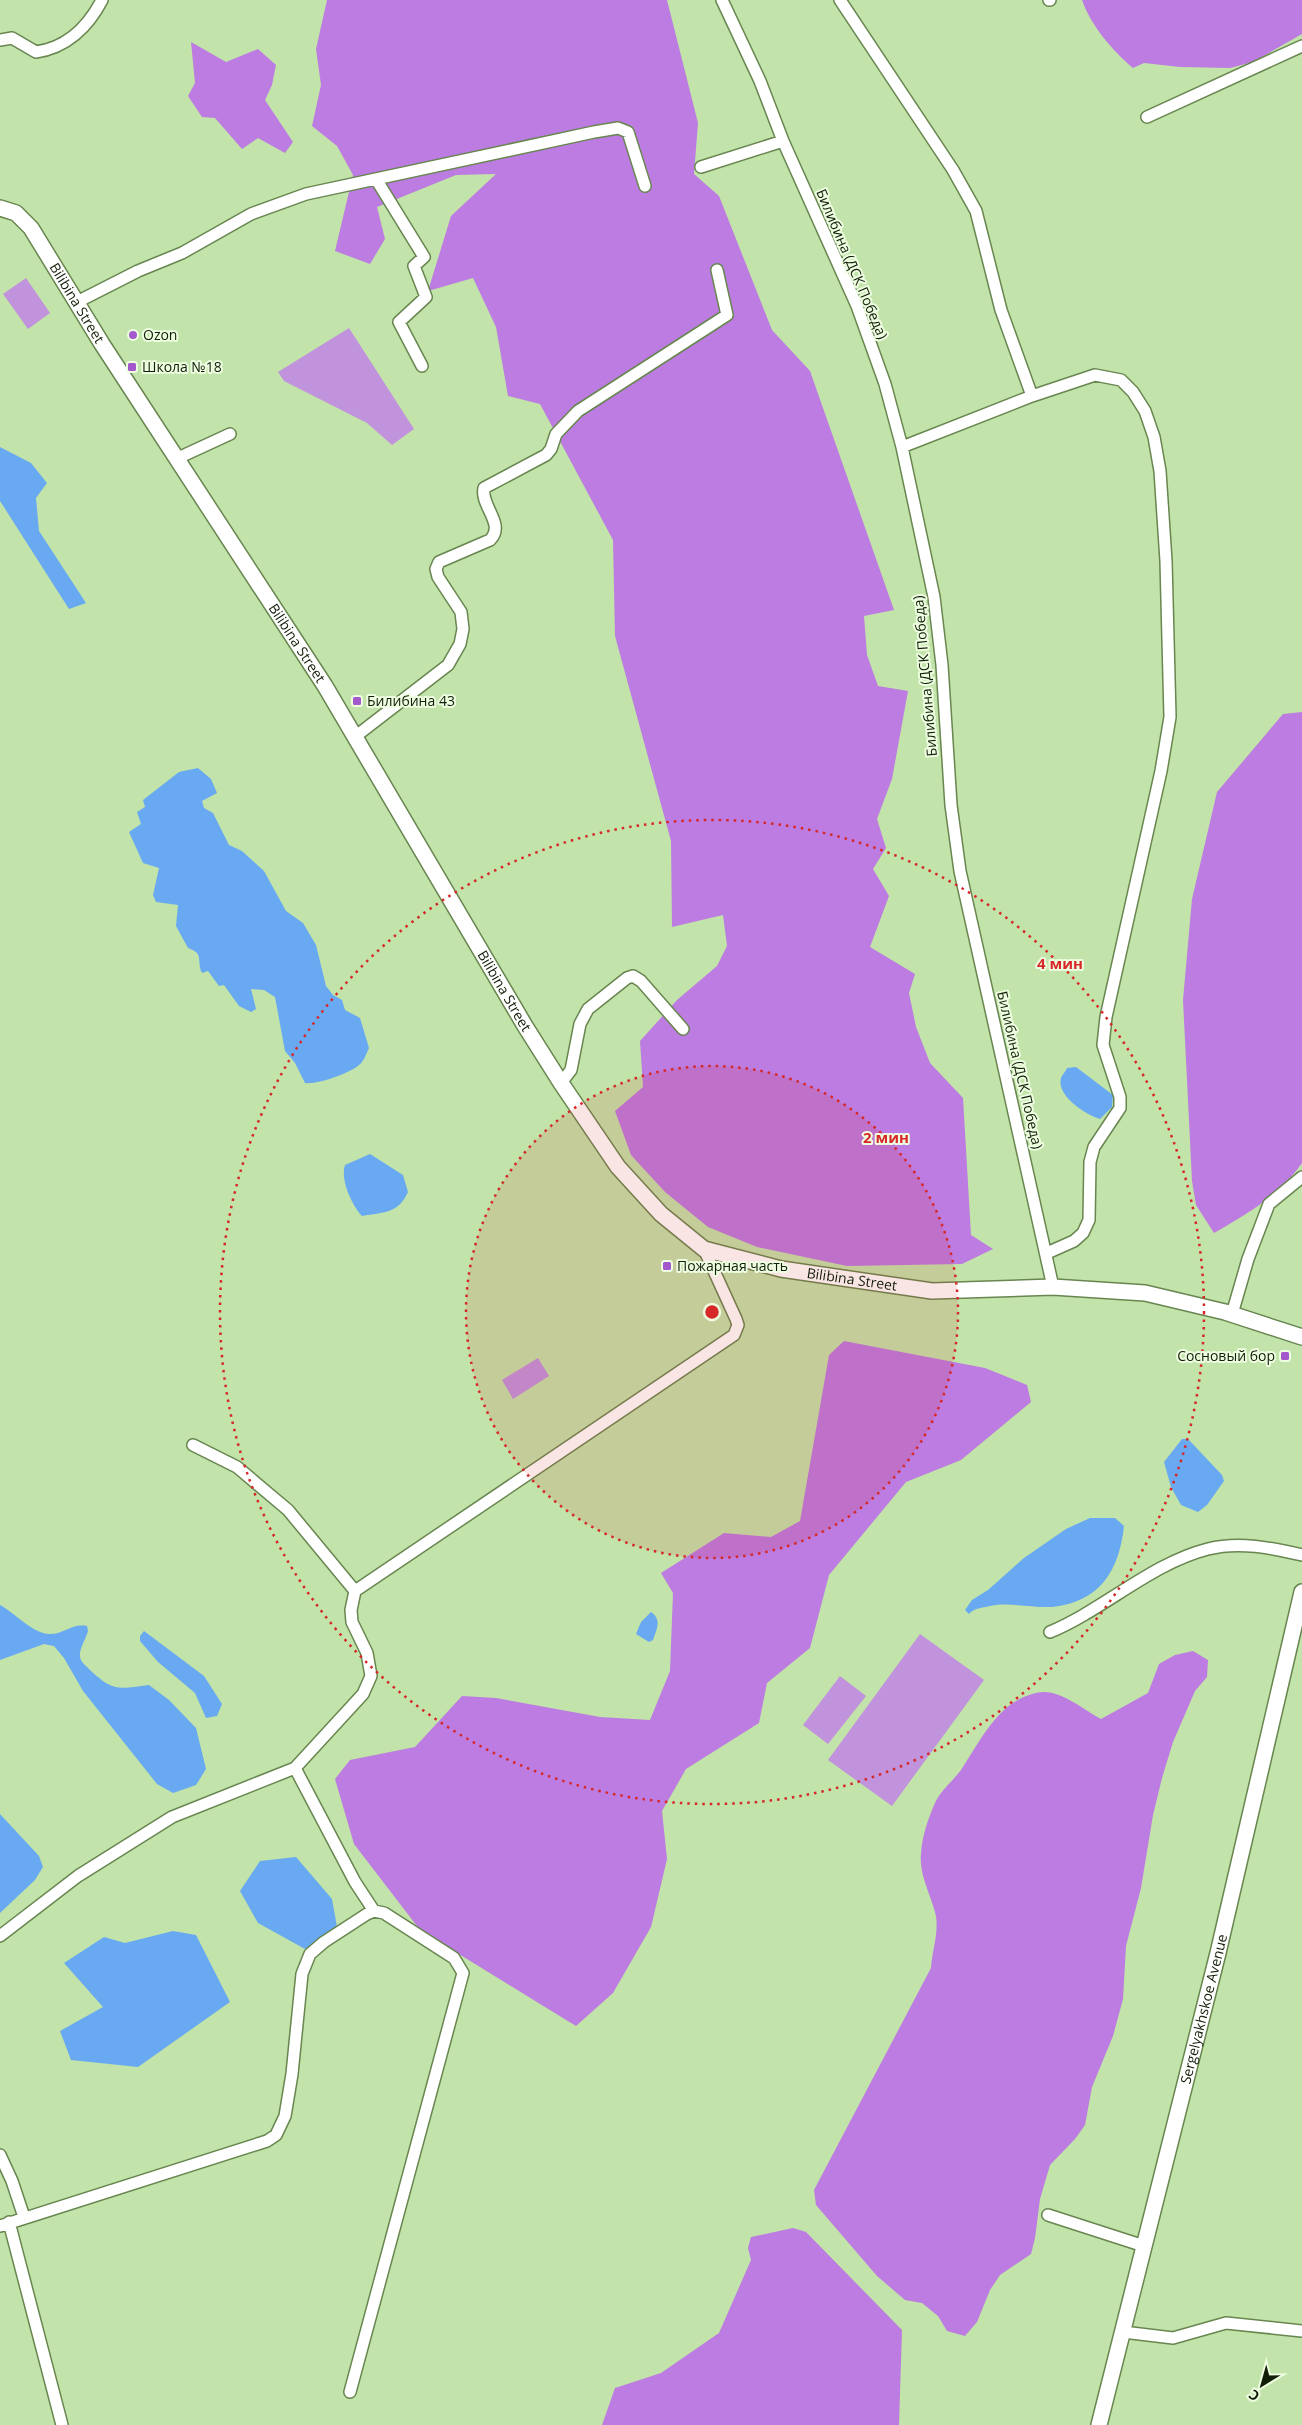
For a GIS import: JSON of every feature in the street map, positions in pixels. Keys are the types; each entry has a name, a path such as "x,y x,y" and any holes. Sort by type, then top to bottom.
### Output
{"main road":[{"name":"Bilibina Street","path":"0,208 16,213 31,228 102,344 178,458 356,736 393,804 561,1083 618,1168 661,1214 704,1249 781,1269 932,1291 1053,1286 1145,1293 1232,1314 1302,1336"},
{"name":"Sergelyakhskoe Avenue","path":"1099,2425 1218,1953 1302,1592"}],"street":[{"path":"0,40 12,38 36,52 47,51 72,38 85,25 102,0"},
{"name":"Билибина (ДСК Победа)","path":"722,0 760,81 783,141 857,306 885,384 902,447 934,597 942,665 951,805 960,871 1053,1286"},
{"path":"840,0 953,170 976,211 1001,310 1032,396"},
{"path":"1146,117 1302,46"},
{"path":"77,302 138,271 182,253 251,214 306,194 618,128 628,132 645,186"},
{"path":"702,167 783,141"},
{"path":"376,179 424,258 414,266 426,297 399,322 422,366"},
{"path":"356,736 448,665 460,644 463,629 461,612 438,578 436,569 439,562 490,540 495,535 497,528 483,494 484,488 488,484 532,465 546,455 562,426 578,410 727,314 717,270"},
{"path":"902,447 1032,396 1095,376 1121,380 1133,392 1145,411 1154,437 1160,471 1170,656 1170,717 1161,771 1106,1017 1104,1045 1120,1097 1120,1108 1094,1147 1090,1162 1088,1220 1083,1233 1074,1241 1047,1253"},
{"path":"178,458 230,434"},
{"path":"561,1083 571,1070 580,1024 588,1010 627,978 633,976 641,981 683,1029"},
{"path":"1232,1314 1248,1259 1269,1204 1302,1177"},
{"path":"0,1936 78,1876 172,1817 295,1768 363,1694 371,1676 367,1653 352,1622 351,1610 355,1591 734,1335 738,1325 736,1319 704,1249"},
{"path":"193,1445 237,1467 288,1510 355,1591"},
{"path":"1050,1632 1073,1622 1180,1559 1209,1549 1245,1546 1266,1547 1302,1555"},
{"path":"295,1768 354,1882 374,1911"},
{"path":"62,2425 5,2224 267,2141 276,2135 285,2116 292,2074 302,1974 310,1954 324,1942 374,1911 384,1913 454,1958 462,1973 350,2392"},
{"path":"0,2155 12,2181 24,2217"},
{"path":"1048,2214 1144,2246"},
{"path":"1123,2332 1173,2338 1226,2322 1302,2331"}],"shaded area":[{"path":"327,0 667,0 698,123 694,174 719,196 772,330 810,371 894,610 864,616 867,655 878,686 908,691 892,779 877,819 886,848 873,869 889,896 870,947 915,974 909,993 916,1027 930,1063 963,1098 971,1235 993,1249 962,1264 847,1266 757,1247 708,1227 665,1192 631,1155 615,1111 643,1087 640,1041 677,1000 717,966 727,946 723,915 672,927 671,841 615,636 613,540 540,404 508,396 496,327 473,278 428,291 451,216 496,174 456,175 377,207 385,239 370,264 335,251 353,175 337,146 312,126 321,85 316,49"},
{"path":"1082,0 1302,0 1302,34 1253,62 1230,68 1180,67 1144,63 1133,68 1103,37 1091,19"},
{"path":"191,42 226,62 258,49 276,65 272,85 265,100 293,142 285,153 258,138 242,149 215,118 202,117 188,96 195,83"},
{"path":"26,278 50,313 28,329 3,294"},
{"path":"349,328 414,429 392,445 367,423 284,381 278,372"},
{"path":"1302,712 1302,1163 1284,1185 1262,1203 1214,1233 1196,1205 1192,1181 1183,1000 1192,899 1217,792 1283,714"},
{"path":"844,1341 985,1368 1027,1385 1031,1402 961,1460 906,1482 829,1575 810,1648 767,1683 759,1723 686,1769 662,1811 667,1859 651,1927 613,1993 576,2026 420,1930 354,1844 335,1779 350,1760 415,1747 462,1696 496,1698 600,1717 650,1720 670,1671 673,1593 661,1573 724,1533 771,1537 800,1521 829,1355"},
{"path":"538,1358 549,1376 513,1399 502,1380"},
{"path":"920,1634 984,1680 892,1806 828,1760"},
{"path":"1193,1651 1208,1660 1207,1677 1195,1691 1173,1742 1162,1778 1153,1815 1141,1888 1126,1946 1123,1999 1113,2036 1092,2087 1085,2125 1075,2139 1050,2165 1040,2199 1031,2254 1000,2275 990,2290 977,2322 965,2336 947,2331 938,2316 922,2303 905,2300 877,2276 816,2205 814,2190 931,1968 936,1919 923,1876 921,1861 923,1841 930,1815 940,1794 961,1770 991,1724 1011,1704 1023,1697 1036,1693 1053,1693 1070,1700 1101,1719 1148,1693 1159,1664 1175,1655"},
{"path":"840,1676 866,1696 828,1744 803,1725"},
{"path":"793,2228 806,2232 902,2330 899,2425 602,2425 615,2388 661,2373 719,2333 751,2260 748,2248 751,2237"}],"water":[{"path":"0,447 31,463 47,483 36,498 39,531 86,603 69,609 0,501"},
{"path":"198,768 211,779 217,793 202,801 204,808 213,813 229,845 242,851 264,871 286,911 303,923 316,945 326,986 333,995 342,1000 345,1010 360,1018 369,1048 362,1062 344,1074 326,1080 305,1083 295,1063 285,1051 275,997 264,990 251,989 256,1009 251,1012 239,1006 224,985 219,986 208,971 202,973 197,953 188,948 176,926 178,905 156,902 153,895 159,868 143,863 129,832 141,824 137,812 145,807 143,800 179,772"},
{"path":"1076,1067 1113,1095 1112,1107 1100,1119 1073,1104 1063,1091 1061,1078 1067,1068"},
{"path":"370,1154 403,1175 408,1192 395,1208 389,1211 362,1216 354,1206 348,1192 344,1171 345,1165"},
{"path":"1182,1439 1188,1439 1222,1475 1224,1481 1207,1505 1198,1512 1181,1505 1171,1487 1164,1462"},
{"path":"1090,1518 1115,1518 1124,1526 1112,1570 1095,1591 1083,1599 1052,1607 998,1605 973,1610 969,1614 965,1610 972,1600 988,1590 1024,1558 1066,1529"},
{"path":"0,1605 42,1633 54,1634 76,1626 87,1626 88,1631 80,1658 97,1676 104,1682 116,1687 149,1685 169,1700 196,1728 206,1769 196,1785 173,1793 157,1784 83,1691 64,1658 54,1646 44,1644 0,1660"},
{"path":"651,1612 657,1618 658,1625 653,1640 649,1642 636,1634 641,1622"},
{"path":"144,1631 204,1676 222,1704 217,1716 206,1718 195,1693 158,1662 140,1641 140,1636"},
{"path":"0,1814 39,1856 43,1867 35,1880 0,1913"},
{"path":"296,1857 332,1899 337,1927 305,1949 258,1923 240,1891 260,1861"},
{"path":"173,1931 196,1935 230,2002 138,2067 71,2060 60,2031 103,2007 64,1963 104,1937 125,1943"}],"place":[{"name":"Ozon","path":"133,335"},
{"name":"Школа №18","path":"132,367"},
{"name":"Билибина 43","path":"357,701"},
{"name":"Пожарная часть","path":"667,1266"},
{"name":"Сосновый бор","path":"1285,1356"}]}
